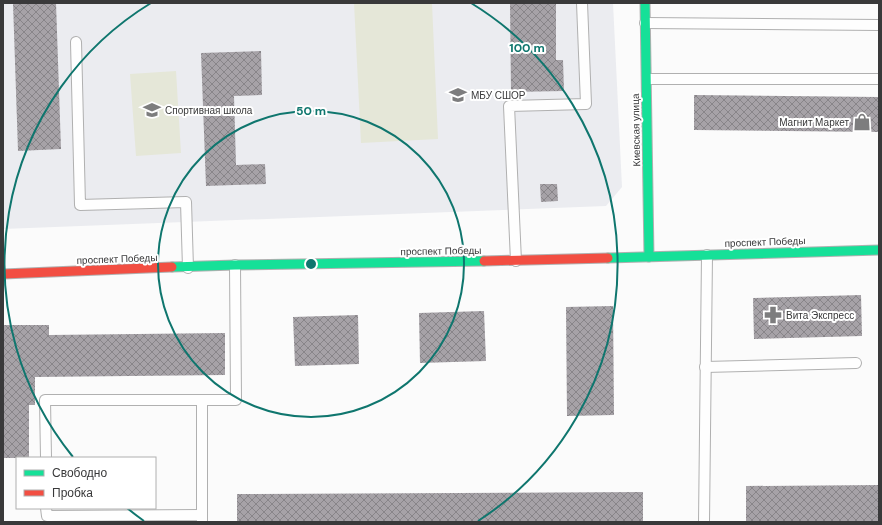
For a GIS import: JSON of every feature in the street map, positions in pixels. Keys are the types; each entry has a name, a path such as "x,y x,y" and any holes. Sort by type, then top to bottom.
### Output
{"main road":[{"name":"Киевская улица","path":"645,3 649,257"},
{"name":"проспект Победы","path":"3,274 235,265 516,262 879,250"}],"lane":[{"path":"516,262 509,106 586,104 582,3"},
{"path":"645,23 879,25"},
{"path":"76,42 80,205 186,202 188,268"},
{"path":"646,79 879,79"},
{"path":"704,522 707,255"},
{"path":"46,457 45,400 236,400 235,265"},
{"path":"705,367 856,363"},
{"path":"46,509 46,516 202,518 202,400"}],"shaded area":[{"path":"3,3 613,3 622,187 606,206 3,229"},
{"path":"354,3 432,3 438,139 361,143"},
{"path":"176,71 181,153 136,156 130,74"}],"building":[{"path":"13,3 56,3 61,149 18,151"},
{"path":"510,3 556,3 556,60 563,60 564,91 511,92"},
{"path":"261,51 262,95 234,96 236,165 265,164 266,184 206,186 201,53"},
{"path":"694,95 879,97 879,132 694,130"},
{"path":"540,184 557,184 558,201 541,202"},
{"path":"861,295 862,336 754,339 753,298"},
{"path":"613,306 614,415 567,416 566,307"},
{"path":"484,311 486,361 420,363 419,313"},
{"path":"358,315 359,364 295,366 293,317"},
{"path":"3,325 49,325 49,335 225,333 225,375 35,377 35,405 29,405 29,457 3,458"},
{"path":"879,485 879,522 746,522 746,486"},
{"path":"643,492 643,522 237,522 237,494"}],"traffic: fast":[{"path":"645,3 649,257"},
{"path":"608,258 879,250"},
{"path":"172,267 484,261"}],"traffic: jam":[{"path":"484,261 608,258"},
{"path":"3,274 172,267"}],"place":[{"name":"МБУ СШОР","path":"458,95"},
{"name":"Спортивная школа","path":"152,110"},
{"name":"Магнит Маркет","path":"862,122"},
{"name":"Вита Экспресс","path":"773,315"}]}
